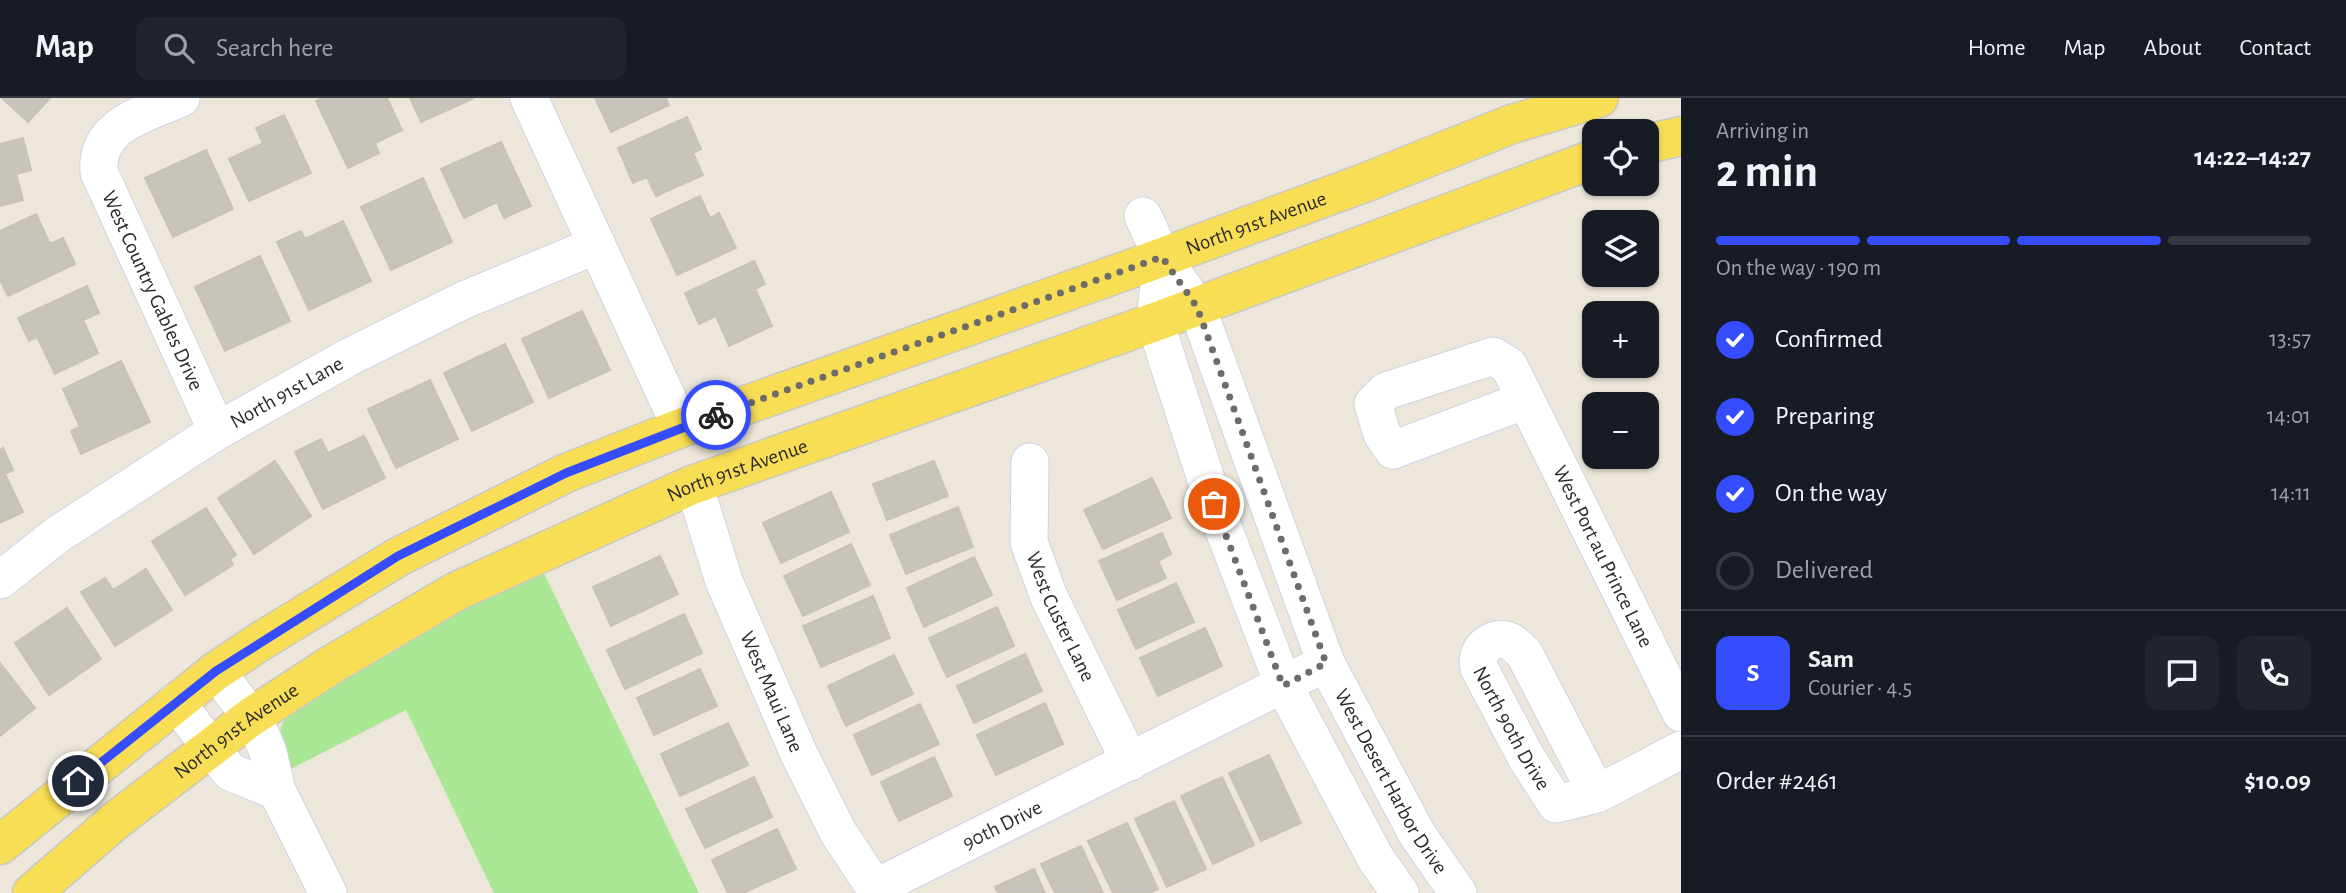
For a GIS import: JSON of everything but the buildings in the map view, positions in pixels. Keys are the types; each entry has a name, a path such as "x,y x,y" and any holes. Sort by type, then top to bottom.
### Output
{"main road":[{"name":"North 91st Avenue","path":"0,845 216,671 398,556 566,473 681,428 1364,183 1512,124 1599,98"},
{"path":"1659,141 1681,136"},
{"name":"North 91st Avenue","path":"32,893 115,821 211,746 331,664 457,591 692,485 1197,307 1582,163"}],"street":[{"name":"West Country Gables Drive","path":"181,98 116,129 101,148 98,159 103,183 217,431"},
{"path":"529,98 681,428"},
{"name":"West Desert Harbor Drive","path":"1143,216 1162,257 1197,307 1326,663 1417,834 1458,893"},
{"name":"North 91st Lane","path":"0,580 57,535 217,431 349,357 464,300 597,245"},
{"path":"1162,257 1155,322 1214,504 1283,686 1376,859 1400,893"},
{"name":"West Port au Prince Lane","path":"1526,400 1393,450 1382,434 1373,404 1387,391 1493,356 1509,366 1526,400 1681,713"},
{"name":"West Custer Lane","path":"1030,462 1029,542 1049,597 1130,762"},
{"name":"West Maui Lane","path":"692,485 724,581 799,754 838,832 874,888"},
{"path":"1130,762 1326,663"},
{"path":"216,671 251,718 268,752 277,791 328,893"},
{"path":"176,702 230,772 277,791"},
{"path":"1597,794 1681,750"},
{"name":"90th Drive","path":"874,888 1130,762"}],"green space":[{"path":"541,567 699,893 494,893 406,710 287,771 279,734 289,712 415,636"}],"way so far":[{"path":"716,415 1162,257 1197,307 1208,334 1326,663 1283,686 1214,504"}],"route":[{"path":"78,781 216,671 398,556 566,473 716,415"}]}
